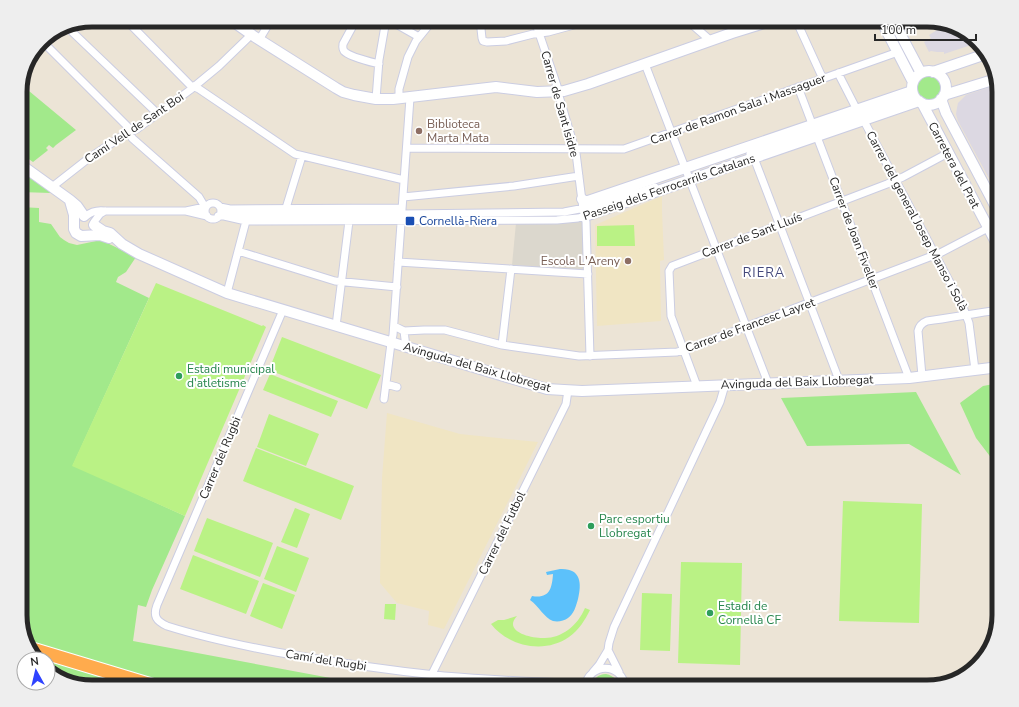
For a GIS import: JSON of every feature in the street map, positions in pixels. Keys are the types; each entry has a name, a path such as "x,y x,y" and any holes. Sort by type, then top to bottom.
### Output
{"highway":[{"path":"38,651 135,680"}],"main road":[{"path":"241,27 336,88 354,95 376,99 410,98 496,87 529,92 564,91 753,27"},
{"name":"Carretera del Prat","path":"885,27 898,52 916,95 992,235"},
{"path":"897,27 922,73"},
{"path":"933,72 981,56"},
{"path":"925,71 933,72 940,75 946,86 942,97 937,103 926,104 916,95 918,75 925,71"},
{"path":"942,97 991,81"},
{"name":"Passeig dels Ferrocarrils Catalans","path":"916,95 857,110 815,131 754,158 688,175 588,201 584,201 583,208 688,175 815,131 864,121 916,95"},
{"name":"Carretera del Prat","path":"942,97 946,113 992,200"},
{"name":"Avinguda del Baix Llobregat","path":"27,169 70,200 89,220 103,231 110,234 128,248 226,293 548,389 568,390 909,378 992,368"},
{"path":"70,200 73,210 74,228 77,234 83,236 89,235 94,230 89,220 78,218 74,222"},
{"name":"Avinguda del Baix Llobregat","path":"89,235 100,235 117,240"}],"street":[{"path":"133,27 190,85 199,89 295,154 404,180"},
{"name":"Camí Vell de Sant Boi","path":"52,186 89,158 124,135 137,129 158,114 194,87 255,37 264,27"},
{"path":"352,27 343,44 345,52 379,64"},
{"path":"376,99 379,64 387,27"},
{"path":"401,27 419,37"},
{"path":"399,99 399,89 408,57 419,37 427,27"},
{"path":"481,27 483,41 487,42 506,41 566,27"},
{"name":"Carrer de Sant Isidre","path":"537,27 557,86 575,149 586,222 590,356"},
{"path":"695,27 711,41"},
{"path":"799,27 823,78"},
{"path":"71,31 158,114"},
{"path":"47,46 128,127 132,138 199,197 205,207 207,216"},
{"name":"Carrer de Ramon Sala i Massaguer","path":"407,148 624,149 898,52"},
{"path":"645,64 768,383"},
{"path":"838,73 857,110"},
{"name":"Carrer de Joan Fiveller","path":"798,87 909,378"},
{"name":"Passeig dels Ferrocarrils Catalans","path":"815,131 916,95"},
{"path":"384,399 394,326 410,98"},
{"name":"Carrer del general Josep Manso i Solà","path":"864,121 963,307 969,323 975,370"},
{"name":"Carrer de Sant Lluís","path":"697,386 671,316 669,271 672,266 896,180 948,153"},
{"path":"286,208 302,156"},
{"path":"754,158 839,380"},
{"path":"403,197 514,186 579,176"},
{"path":"89,220 105,212 186,212 212,218 220,212 218,205 213,203 208,204 205,207 186,212"},
{"name":"Passeig dels Ferrocarrils Catalans","path":"220,212 230,208 286,208 557,220 578,218 583,208"},
{"name":"Passeig dels Ferrocarrils Catalans","path":"220,212 245,215 402,214"},
{"name":"Passeig dels Ferrocarrils Catalans","path":"220,212 224,216 246,221 349,221 402,214"},
{"path":"226,293 246,221"},
{"path":"336,326 349,221"},
{"name":"Carrer de Francesc Layret","path":"394,326 404,331 445,330 502,345 579,356 677,352 936,255 988,228"},
{"path":"238,251 335,281 397,287"},
{"path":"398,262 588,274"},
{"path":"502,345 511,269"},
{"name":"Carrer del Rugbi","path":"156,605 283,310"},
{"path":"922,376 918,331 923,323 927,321 992,311"},
{"path":"404,331 406,347"},
{"path":"386,384 397,387"},
{"path":"587,680 608,650 614,627 720,402 725,385"},
{"name":"Carrer del Futbol","path":"432,674 563,409 568,390"},
{"name":"Camí del Rugbi","path":"156,605 155,609 157,620 161,623 212,638 313,658 397,671 499,680"},
{"path":"608,650 623,680"},
{"path":"593,672 601,668 608,668 620,674"}],"shaded area":[{"path":"940,29 944,29 963,38 972,45 944,54 944,52 929,52 924,42 931,38 929,35"},
{"path":"991,87 992,184 958,121 956,114 958,103 966,95"},
{"name":"Escola L'Areny","path":"662,196 664,260 660,261 661,321 597,326 595,225"},
{"path":"582,221 585,271 512,265 516,223"},
{"path":"387,413 460,434 538,442 444,629 428,625 429,611 397,603 380,583 382,478"}],"green space":[{"path":"929,76 937,80 941,88 937,96 929,100 921,96 917,88 921,80"},
{"path":"29,91 76,130 53,148 49,145 46,148 48,150 33,162 27,158 27,93"},
{"path":"27,174 51,193 27,192"},
{"path":"27,207 39,208 39,222 51,224 60,237 69,243 77,245 101,240 136,257 126,272 118,277 116,282 149,298 73,465 185,516 146,607 138,605 133,641 342,680 92,680 75,678 56,669 56,651 39,651 29,632 27,619"},
{"path":"634,225 635,246 597,246 597,226"},
{"name":"Estadi municipal d'atletisme","path":"156,283 266,327 185,516 72,466"},
{"path":"282,337 381,375 367,409 269,370"},
{"path":"270,374 338,401 331,417 263,390"},
{"path":"992,384 992,459 976,438 960,403 983,386"},
{"path":"916,392 961,475 909,444 807,446 781,398"},
{"path":"269,414 319,434 306,466 257,447"},
{"path":"256,448 354,486 341,520 243,481"},
{"path":"843,501 922,504 919,623 839,621"},
{"path":"295,508 310,514 297,548 281,542"},
{"path":"207,518 273,543 260,577 194,551"},
{"path":"277,546 309,558 296,592 264,579"},
{"path":"193,555 259,581 246,614 180,589"},
{"name":"Estadi de Cornellà CF","path":"681,562 742,563 740,665 678,663"},
{"path":"263,583 295,595 282,629 250,616"},
{"path":"642,593 672,594 670,651 640,650"},
{"path":"385,604 396,604 395,620 384,619"},
{"path":"585,608 590,610 579,628 569,637 549,645 528,646 517,643 507,638 491,624 498,620 504,620 517,616 513,622 513,626 516,630 527,636 540,638 557,636 571,628"},
{"path":"606,674 616,680 594,680 601,675"}],"water":[{"path":"567,569 576,574 580,582 580,587 577,602 572,614 565,620 553,621 530,600 532,596 542,596 548,592 552,584 553,574 547,575 546,572"}],"place":[{"name":"Biblioteca Marta Mata","path":"419,131"},
{"name":"Cornellà-Riera","path":"410,221"},
{"name":"Escola L'Areny","path":"628,261"},
{"name":"Estadi municipal d'atletisme","path":"179,376"},
{"name":"Parc esportiu Llobregat","path":"591,526"},
{"name":"Estadi de Cornellà CF","path":"710,613"}],"district":[{"name":"RIERA","path":"764,273"}]}
